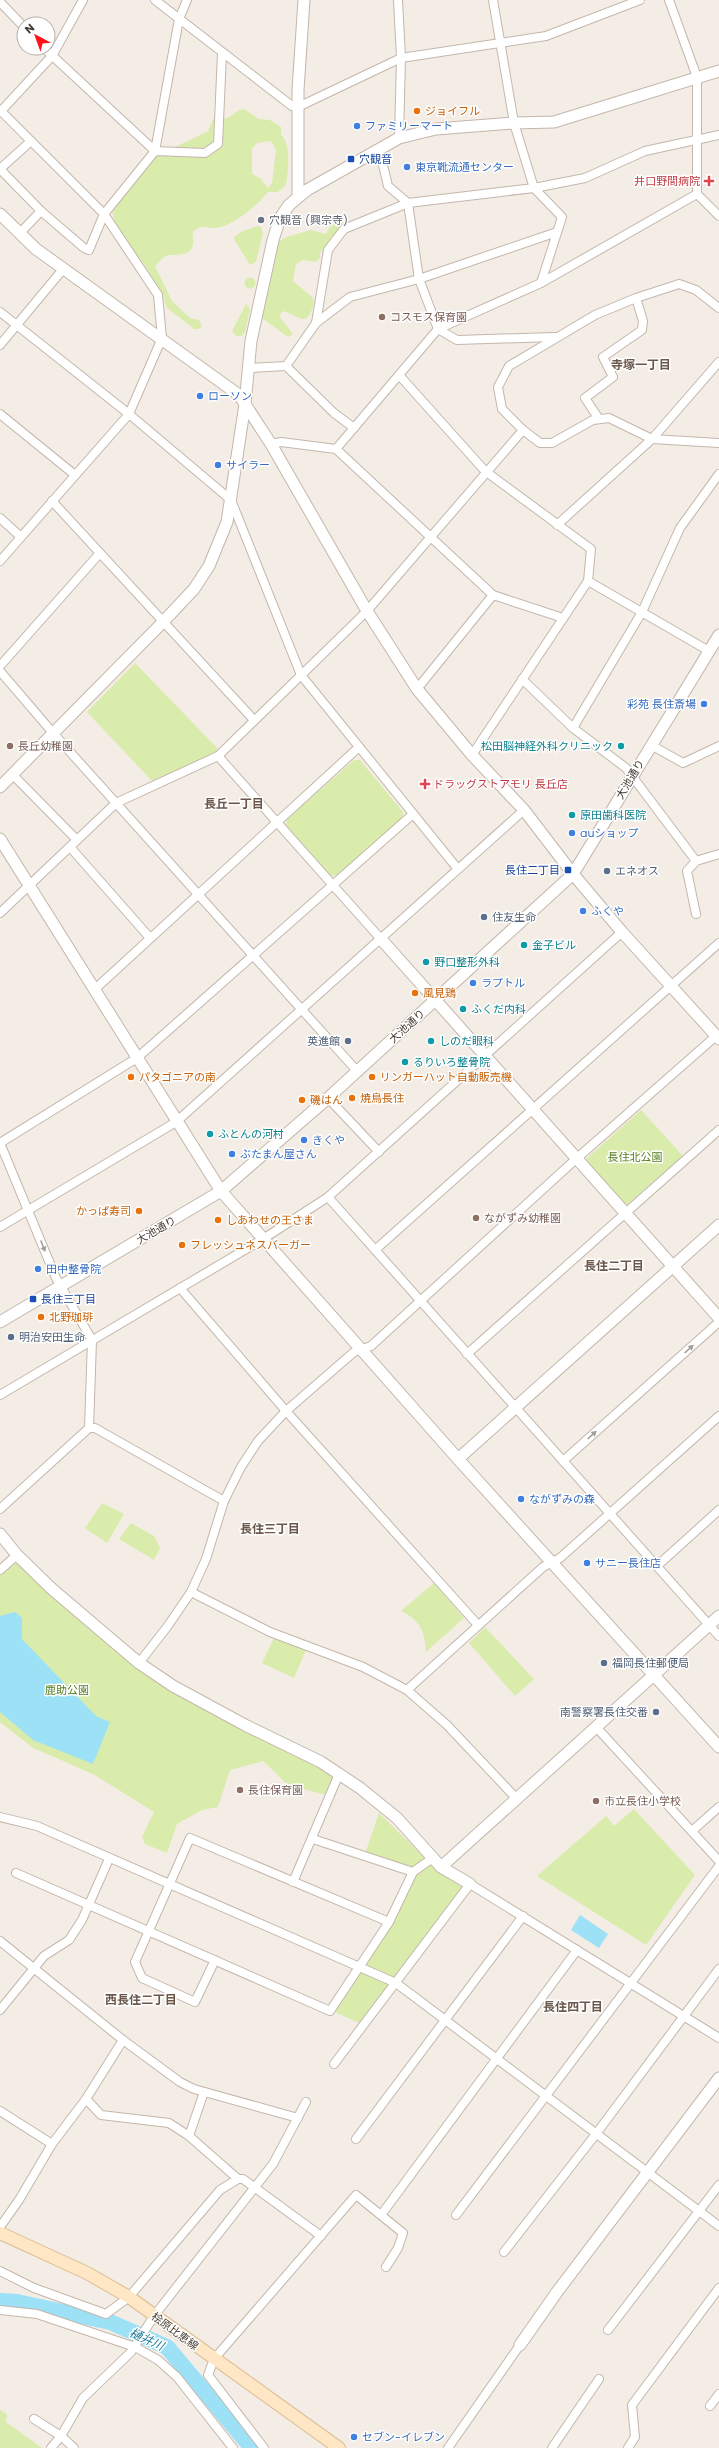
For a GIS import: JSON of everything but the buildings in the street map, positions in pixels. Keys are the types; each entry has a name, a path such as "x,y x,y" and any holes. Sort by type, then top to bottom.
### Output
{"main road":[{"name":"桧原比恵線","path":"0,2233 87,2273 129,2297 339,2448"}],"street":[{"path":"56,49 83,0"},
{"path":"155,0 292,106 298,107 400,58 546,36 640,0"},
{"path":"31,140 0,169 41,211 87,250 92,248 104,214 155,151 179,19 187,0"},
{"path":"298,197 298,107 304,0"},
{"path":"398,0 400,58 399,138"},
{"path":"493,0 514,123 534,188 562,217 541,283"},
{"path":"669,0 697,78 697,194 719,216"},
{"path":"0,2 16,19"},
{"path":"0,561 130,414 162,338 158,295 104,214 0,110 52,56 155,151 205,153 218,144 222,53"},
{"path":"0,787 194,589 209,566 220,544 231,500 245,404 251,341 275,230 288,205 298,197 399,138 436,129 514,123 554,122 719,71"},
{"path":"316,323 328,250 344,229 408,203 534,188 586,178 645,151 719,135"},
{"path":"377,150 381,156 388,186 408,203 419,279 438,329 457,340 555,337"},
{"path":"336,449 438,329 541,283 697,194"},
{"path":"19,234 41,211"},
{"path":"0,214 36,249 227,384 245,404 271,444 367,611 417,688 472,755 524,810 573,874 622,932 718,1038 576,1159 371,1346 354,1352 286,1411 258,1441 241,1467 224,1501 206,1559 191,1592 168,1627 139,1663"},
{"path":"286,366 316,323 350,297 419,279 557,232"},
{"path":"0,345 64,268"},
{"path":"719,308 696,290 679,284 636,298 595,315 555,337 509,366 502,376 498,387 502,409 523,430 540,443 552,443 593,420 609,418 652,438 719,443"},
{"path":"599,419 585,398 613,377 603,357 642,330 643,321 636,298"},
{"path":"0,312 130,414 231,500 302,675 457,868"},
{"path":"557,525 652,438 719,362"},
{"path":"249,368 286,366 334,413 354,428"},
{"path":"399,375 485,471 591,550 588,581 472,755"},
{"path":"0,414 75,475"},
{"path":"0,914 116,803 218,756 367,611 432,538 485,471 523,430"},
{"path":"271,444 282,442 336,449 493,594 564,618"},
{"path":"573,728 642,612 680,528 719,474"},
{"path":"52,501 254,720"},
{"path":"0,518 21,537"},
{"path":"0,666 100,553"},
{"path":"588,581 710,651"},
{"path":"417,688 493,594"},
{"name":"大池通り","path":"0,1322 221,1191 357,1072 573,874 631,776 719,635"},
{"path":"0,671 53,733 357,1072"},
{"path":"522,679 573,728 626,768 696,861"},
{"path":"651,745 683,763 719,746"},
{"path":"94,990 359,747"},
{"path":"218,756 719,1318"},
{"path":"12,774 78,840"},
{"path":"0,1227 176,1122 457,868 524,810"},
{"path":"89,1428 92,1340 60,1286 0,1143 137,1058 413,814"},
{"path":"0,840 176,1122 221,1191 458,1459 719,1747"},
{"path":"70,847 150,938"},
{"path":"696,914 687,873 696,861 719,854"},
{"path":"0,1395 263,1239 328,1197 622,932"},
{"path":"375,1250 532,1107 670,985 715,950 719,942"},
{"path":"328,1098 379,1152"},
{"path":"467,1354 719,1130"},
{"path":"328,1197 515,1409 719,1636"},
{"path":"458,1459 719,1225"},
{"path":"180,1288 286,1411 478,1625"},
{"path":"563,1461 719,1322"},
{"path":"407,1690 543,1567 552,1563 719,1416"},
{"path":"0,1509 89,1428 95,1428 224,1501"},
{"path":"656,1566 719,1510"},
{"path":"0,1534 17,1555 52,1589 139,1663 173,1686 245,1725 321,1762 397,1818 434,1857 441,1867 523,1916 719,2038"},
{"path":"0,1570 17,1555"},
{"path":"191,1592 270,1632 363,1666 407,1690 447,1725 517,1799"},
{"path":"441,1867 598,1728 719,1616"},
{"path":"598,1728 719,1861"},
{"path":"293,1882 313,1839 339,1774"},
{"path":"692,1831 719,1806"},
{"path":"0,1817 37,1826 109,1859 396,1983 496,2060 719,2226"},
{"path":"215,1960 195,2002 142,1978 135,1962 190,1838 389,1922"},
{"path":"313,1839 413,1872"},
{"path":"16,1873 330,2011 389,1922 413,1872 434,1857"},
{"path":"0,2010 44,1956 70,1940 82,1920 109,1859"},
{"path":"456,2215 719,1866"},
{"path":"334,2064 470,1884"},
{"path":"356,2139 446,2021 523,1916"},
{"path":"0,1941 123,2040 180,2082 204,2092 298,2118"},
{"path":"381,2215 577,1950"},
{"path":"504,2252 596,2134 719,1969"},
{"path":"0,2227 19,2200 52,2144 86,2099 123,2040"},
{"path":"448,2448 557,2292 719,2078"},
{"path":"189,2136 204,2092"},
{"path":"86,2099 102,2114 169,2123 189,2136 238,2179 243,2179 321,2236"},
{"path":"51,2448 61,2436 83,2398 135,2348 154,2316 273,2164 306,2102"},
{"path":"0,2111 52,2144"},
{"path":"0,2271 34,2288 106,2314 129,2297 220,2190 238,2179"},
{"path":"608,2330 719,2185"},
{"path":"264,2448 208,2375 214,2359 356,2195 403,2233 398,2248 386,2267"},
{"path":"628,2448 635,2438 632,2405 719,2288"},
{"path":"0,2310 37,2314 135,2348 158,2360 177,2377 233,2448"},
{"path":"552,2448 599,2379"},
{"path":"710,2406 719,2394"},
{"path":"34,2419 61,2436 74,2448"}],"green space":[{"path":"244,109 259,119 270,120 281,127 281,135 287,144 288,151 286,185 278,192 268,192 251,209 237,220 229,224 215,228 198,228 193,232 193,245 189,252 165,256 155,266 172,301 190,318 199,320 202,326 199,329 194,329 166,307 163,295 144,264 115,224 112,210 153,158 208,131 213,119 228,118 239,110","holes":["271,141 276,150 272,183 268,188 261,179 252,174 252,149 257,143"]},
{"path":"342,217 345,223 320,253 320,258 316,262 303,260 296,264 293,281 313,298 313,307 306,319 301,319 284,311 280,314 281,319 293,334 288,337 262,318 261,314 278,242 286,237 311,230 326,234 333,222"},
{"path":"257,226 261,227 263,234 256,262 250,265 233,238 241,232"},
{"path":"250,277 254,279 256,283 254,287 250,289 246,287 244,283 246,279"},
{"path":"246,304 250,309 245,332 241,336 236,336 232,331"},
{"path":"135,663 219,750 216,755 153,782 87,712"},
{"path":"354,760 360,760 403,812 402,820 338,875 331,876 286,825 287,819"},
{"name":"長住北公園","path":"641,1110 683,1156 628,1204 624,1204 586,1161 587,1158"},
{"path":"102,1503 124,1514 107,1543 85,1528"},
{"path":"131,1523 154,1536 160,1548 154,1560 119,1539"},
{"name":"鹿助公園","path":"17,1555 139,1663 339,1774 330,1796 288,1785 263,1761 230,1770 218,1807 202,1810 177,1824 167,1853 145,1844 142,1837 154,1812 93,1774 33,1748 0,1722 0,1570"},
{"path":"434,1583 464,1618 426,1652 423,1632 417,1622 401,1611"},
{"path":"485,1627 534,1679 515,1696 469,1643"},
{"path":"274,1638 306,1650 294,1678 262,1663"},
{"path":"634,1809 695,1875 646,1945 537,1876 606,1816 614,1826"},
{"path":"379,1813 426,1859 412,1869 365,1854"},
{"path":"431,1862 435,1870 464,1888 359,2023 335,2012 415,1873"},
{"path":"0,2410 7,2414 6,2422 42,2448 0,2448"}],"water":[{"path":"15,1612 22,1618 22,1639 96,1716 110,1722 93,1764 33,1740 0,1712 0,1616"},
{"path":"580,1915 608,1934 599,1948 571,1930"}],"waterway":[{"name":"樋井川","path":"0,2301 17,2302 110,2322 167,2347 252,2448"}],"place":[{"name":"ジョイフル","path":"417,111"},
{"name":"ファミリーマート","path":"357,126"},
{"name":"穴観音","path":"351,159"},
{"name":"東京靴流通センター","path":"407,167"},
{"name":"井口野間病院","path":"709,181"},
{"name":"穴観音 (興宗寺)","path":"261,220"},
{"name":"コスモス保育園","path":"382,317"},
{"name":"ローソン","path":"200,396"},
{"name":"サイラー","path":"218,465"},
{"name":"彩苑 長住斎場","path":"704,704"},
{"name":"長丘幼稚園","path":"10,746"},
{"name":"松田脳神経外科クリニック","path":"621,746"},
{"name":"ドラッグストアモリ 長丘店","path":"425,784"},
{"name":"原田歯科医院","path":"572,815"},
{"name":"auショップ","path":"572,833"},
{"name":"長住二丁目","path":"568,870"},
{"name":"エネオス","path":"607,871"},
{"name":"ふくや","path":"583,911"},
{"name":"住友生命","path":"484,917"},
{"name":"金子ビル","path":"524,945"},
{"name":"野口整形外科","path":"426,962"},
{"name":"ラプトル","path":"473,983"},
{"name":"風見鶏","path":"415,993"},
{"name":"ふくだ内科","path":"463,1009"},
{"name":"英進館","path":"348,1041"},
{"name":"しのだ眼科","path":"431,1041"},
{"name":"るりいろ整骨院","path":"405,1062"},
{"name":"パタゴニアの南","path":"131,1077"},
{"name":"リンガーハット自動販売機","path":"372,1077"},
{"name":"焼鳥長住","path":"352,1098"},
{"name":"磯はん","path":"302,1100"},
{"name":"ふとんの河村","path":"210,1134"},
{"name":"きくや","path":"304,1140"},
{"name":"ぶたまん屋さん","path":"232,1154"},
{"name":"かっぱ寿司","path":"139,1211"},
{"name":"ながずみ幼稚園","path":"476,1218"},
{"name":"しあわせの王さま","path":"218,1220"},
{"name":"フレッシュネスバーガー","path":"182,1245"},
{"name":"田中整骨院","path":"38,1269"},
{"name":"長住三丁目","path":"33,1299"},
{"name":"北野珈琲","path":"41,1317"},
{"name":"明治安田生命","path":"11,1337"},
{"name":"ながずみの森","path":"521,1499"},
{"name":"サニー長住店","path":"587,1563"},
{"name":"福岡長住郵便局","path":"604,1663"},
{"name":"南警察署長住交番","path":"656,1712"},
{"name":"長住保育園","path":"240,1790"},
{"name":"市立長住小学校","path":"596,1801"},
{"name":"セブン-イレブン","path":"354,2437"}],"district":[{"name":"寺塚一丁目","path":"641,364"},
{"name":"長丘一丁目","path":"234,803"},
{"name":"長住二丁目","path":"614,1265"},
{"name":"長住三丁目","path":"270,1528"},
{"name":"西長住二丁目","path":"141,1999"},
{"name":"長住四丁目","path":"573,2006"}]}
